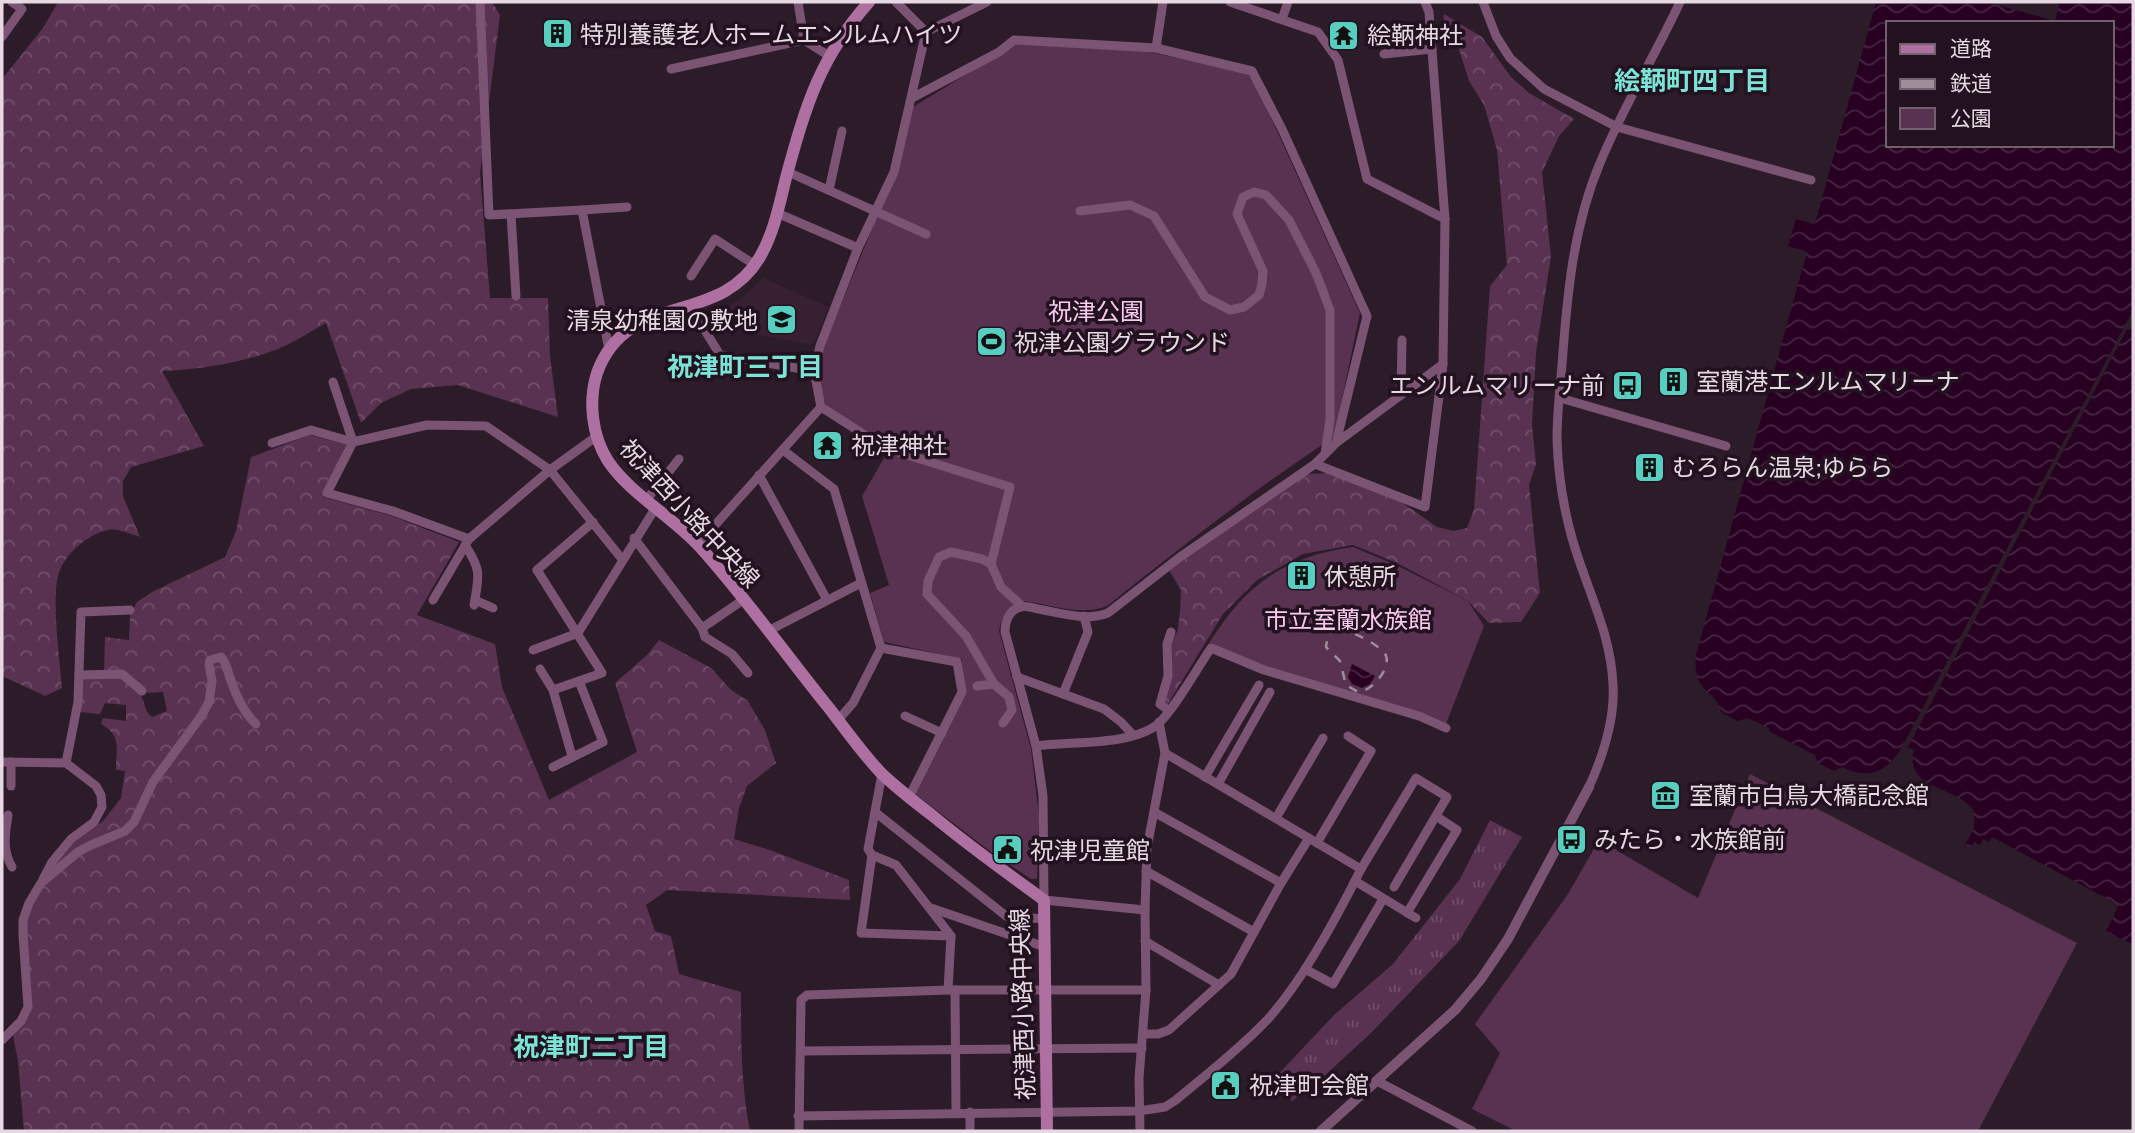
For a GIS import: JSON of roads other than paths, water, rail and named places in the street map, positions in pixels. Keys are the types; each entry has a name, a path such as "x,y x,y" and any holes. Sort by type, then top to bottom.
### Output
{"main road":[{"name":"祝津西小路中央線","path":"869,2 829,55 807,104 771,234 755,265 736,285 713,298 633,326 609,350 597,374 593,392 593,419 608,461 618,474 698,544 882,774 976,850 1044,900 1047,1131"}],"street":[{"path":"12,2 22,9"},
{"path":"2,37 22,9 31,2"},
{"path":"480,2 489,215 627,207"},
{"path":"798,2 804,40"},
{"path":"896,2 926,32"},
{"path":"926,32 987,2"},
{"path":"1156,48 1163,2"},
{"path":"1230,2 1318,32 1338,60 1367,179 1445,219"},
{"path":"1282,19 1288,2"},
{"path":"1315,464 1425,507 1443,364 1445,219 1429,12 1425,2"},
{"path":"1483,2 1496,36 1518,67 1544,89 1617,127 1811,180"},
{"path":"1321,1131 1455,1010 1481,979 1508,939 1589,787 1608,732 1613,685 1608,642 1572,538 1563,499 1557,438 1568,297 1574,246 1600,162 1680,2"},
{"path":"926,32 894,172 858,248 820,345 814,371 821,407 885,448 1010,487 991,565"},
{"path":"671,69 804,40 829,55"},
{"path":"912,98 999,52 1014,40 1156,48 1252,71 1282,129 1367,316 1336,443"},
{"path":"1384,54 1432,49"},
{"path":"829,190 842,131"},
{"path":"788,172 926,234"},
{"path":"1080,211 1130,205 1154,216 1205,297 1230,310 1244,307 1259,295 1263,271 1237,214 1243,197 1254,192 1265,195 1289,220 1316,273 1330,310 1330,420 1325,454"},
{"path":"582,210 609,350"},
{"path":"777,213 858,248"},
{"path":"510,214 516,296"},
{"path":"691,276 715,239 755,265"},
{"path":"690,306 720,355 814,371"},
{"path":"1401,395 1402,340"},
{"path":"1144,910 1044,900 1043,796 1036,746 1005,624 1014,609 1023,606 1095,618 1108,613 1180,557 1315,464 1336,443 1443,364"},
{"path":"333,382 353,442 327,493 393,511 467,542 480,572 475,603 494,608"},
{"path":"1560,398 1726,446"},
{"path":"698,544 821,407"},
{"path":"272,443 311,430 353,442 427,425 486,426 550,470 622,559"},
{"path":"433,600 467,542 550,470 597,436"},
{"path":"783,450 834,489 881,648 853,703 838,720"},
{"path":"533,650 578,632 634,538 651,503 680,459"},
{"path":"760,475 827,600"},
{"path":"553,690 602,673 537,570 593,522"},
{"path":"634,538 702,628 705,637 732,654 748,673"},
{"path":"1003,723 1012,710 1009,696 994,684 966,636 927,594 928,580 939,557 951,552 982,559 991,565 1001,587 1023,606"},
{"path":"768,631 862,583"},
{"path":"702,628 743,600"},
{"path":"66,763 78,702 81,612 130,610"},
{"path":"1063,694 1088,632 1084,617"},
{"path":"1168,710 1160,704 1168,676 1167,645 1171,632"},
{"path":"881,648 957,662 962,692 909,797"},
{"path":"1036,746 1143,733 1160,722 1211,648 1264,670 1419,716 1446,728"},
{"path":"41,883 78,852 125,831 134,822 153,782 209,702 212,681 210,660 220,657 226,662 230,680 249,718 256,724"},
{"path":"540,669 553,690 572,756"},
{"path":"79,675 122,674 142,691"},
{"path":"1017,677 1104,709 1133,736"},
{"path":"553,767 603,742 579,681"},
{"path":"977,686 994,684"},
{"path":"1205,777 1259,685"},
{"path":"1218,785 1270,692"},
{"path":"905,716 942,733"},
{"path":"1140,1131 1146,990 1144,910 1147,848 1165,753 1160,722"},
{"path":"1143,1034 1158,1034 1169,1030 1231,974 1281,883 1313,841 1371,751 1348,736"},
{"path":"1276,818 1323,738"},
{"path":"1165,753 1361,869"},
{"path":"2,1040 21,1021 28,1007 23,920 29,902 52,862 71,839 94,822 102,807 101,795 96,786 66,763 6,762 11,786"},
{"path":"882,774 867,849 872,855 896,865 951,936 956,1112"},
{"path":"799,1116 1139,1111 1165,1107 1266,1021 1283,1002 1416,778 1447,796 1394,887"},
{"path":"1154,812 1281,883"},
{"path":"875,813 1006,916 1044,919"},
{"path":"8,815 3,839 5,855 12,867"},
{"path":"1407,913 1457,830 1436,817"},
{"path":"872,855 861,933 951,936"},
{"path":"1146,871 1254,932"},
{"path":"1355,881 1416,918"},
{"path":"1305,969 1333,984 1383,899"},
{"path":"930,908 1045,947"},
{"path":"1145,941 1219,985"},
{"path":"799,1131 801,1000 807,995 952,990 1146,990"},
{"path":"802,1051 1142,1048"},
{"path":"1377,1081 1472,1131"},
{"path":"970,1112 970,1131"}],"water":[{"path":"1876,2 1987,2 2055,21 2060,2 2133,2 2133,944 2106,932 2119,905 1992,837 1989,842 1983,839 1980,845 1974,842 1971,847 1965,845 1974,828 1974,811 1956,796 1934,786 1917,773 1913,763 1914,750 1903,745 1892,761 1878,771 1861,773 1842,767 1834,771 1818,763 1815,755 1770,732 1769,728 1748,718 1737,721 1721,712 1718,704 1701,684 1696,668 1696,655 1807,252 1788,246 1796,219 1815,224"},
{"path":"1352,664 1375,676 1370,684 1362,688 1352,684 1348,677"}],"railway":[{"path":"1338,628 1365,639 1386,656 1383,673 1374,684 1363,691 1358,692 1346,685 1340,661 1326,647 1328,634 1338,628"}],"place":[{"name":"特別養護老人ホームエンルムハイツ","path":"557,34"},
{"name":"絵鞆神社","path":"1344,35"},
{"name":"清泉幼稚園の敷地","path":"781,320"},
{"name":"祝津公園グラウンド","path":"991,342"},
{"name":"室蘭港エンルムマリーナ","path":"1673,381"},
{"name":"エンルムマリーナ前","path":"1628,385"},
{"name":"祝津神社","path":"828,445"},
{"name":"むろらん温泉;ゆらら","path":"1649,467"},
{"name":"休憩所","path":"1301,576"},
{"name":"室蘭市白鳥大橋記念館","path":"1666,795"},
{"name":"みたら・水族館前","path":"1571,839"},
{"name":"祝津児童館","path":"1007,850"},
{"name":"祝津町会館","path":"1226,1085"}],"district":[{"name":"絵鞆町四丁目","path":"1692,80"},
{"name":"祝津町三丁目","path":"745,366"},
{"name":"祝津町二丁目","path":"591,1046"}],"park label":[{"name":"祝津公園","path":"1096,311"},
{"name":"市立室蘭水族館","path":"1348,619"}]}
